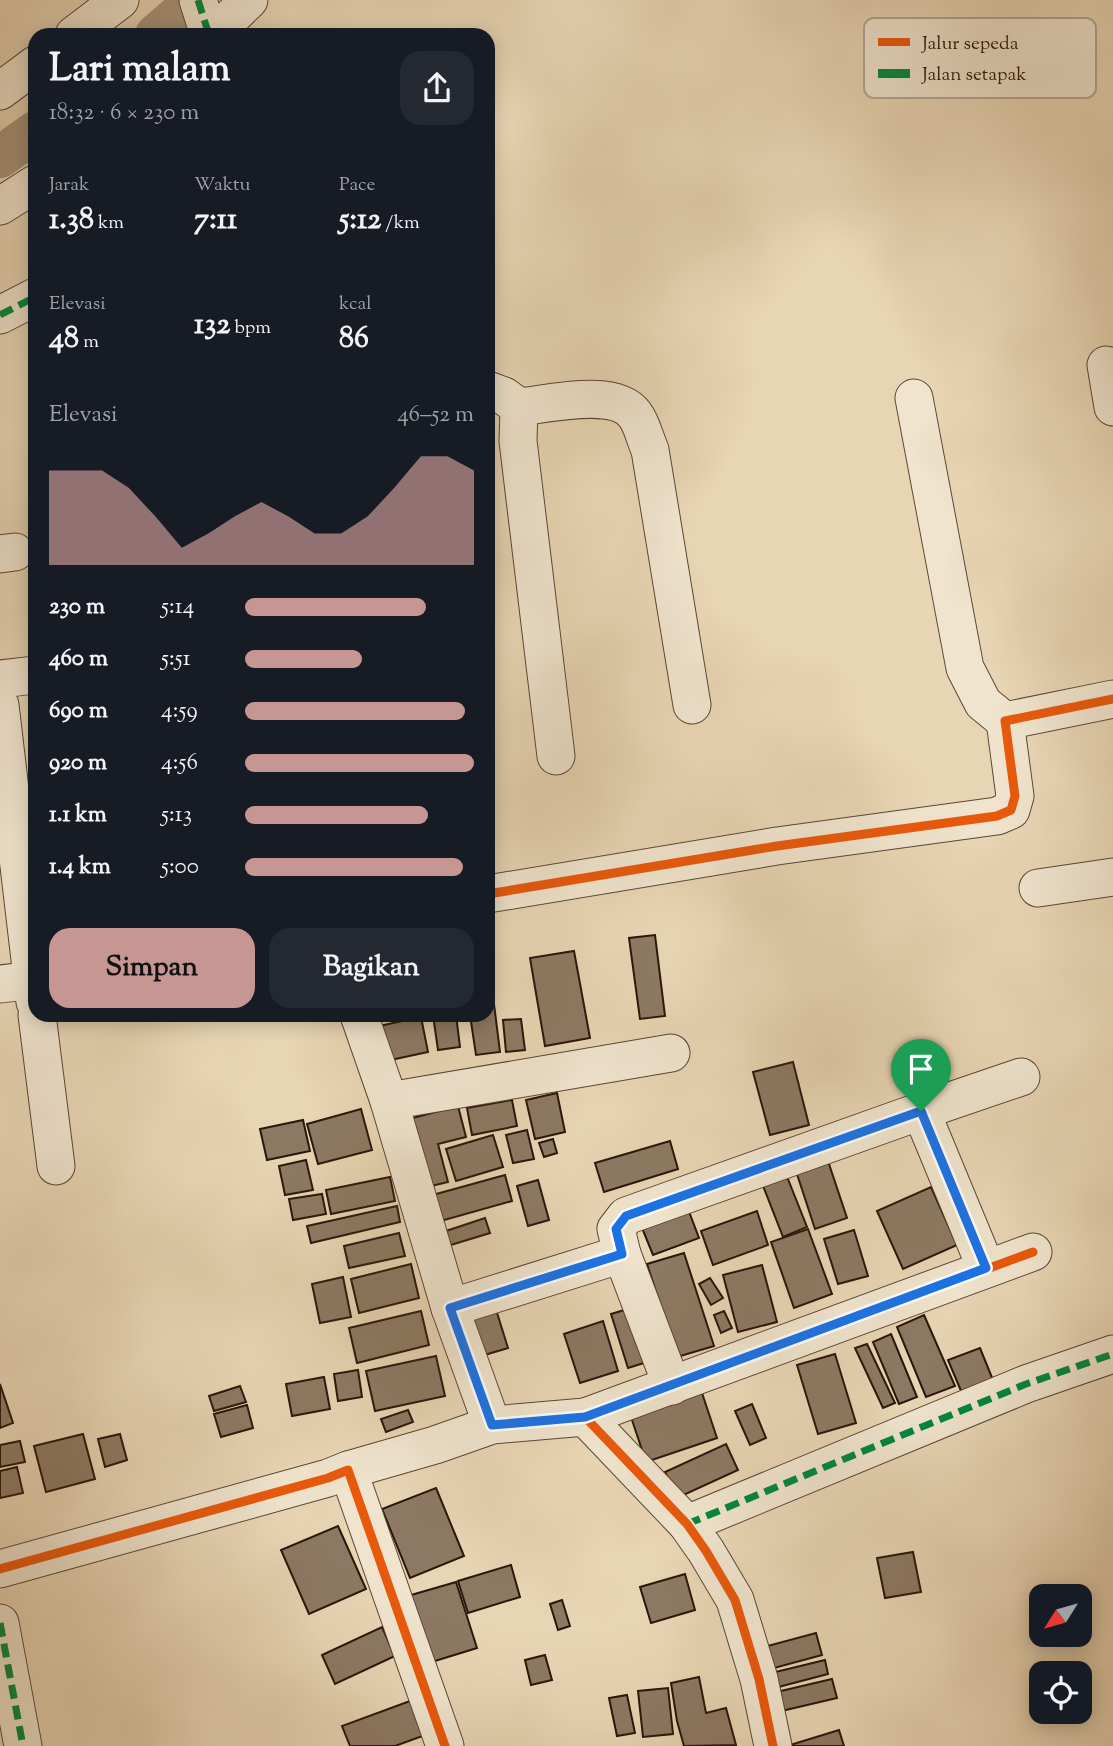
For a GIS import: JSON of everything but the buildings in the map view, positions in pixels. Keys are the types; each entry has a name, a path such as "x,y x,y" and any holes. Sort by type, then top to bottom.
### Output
{"street":[{"path":"83,28 120,0"},
{"path":"206,24 249,0"},
{"path":"0,90 28,70"},
{"path":"0,206 28,188"},
{"path":"0,315 28,301"},
{"path":"1106,366 1113,407"},
{"path":"495,893 777,846 997,816 1011,810 1016,796 1005,721 983,703 965,668 914,398"},
{"path":"556,755 517,441 504,399 619,401 635,414 650,450 692,705"},
{"path":"0,679 28,677"},
{"path":"1005,721 1113,699"},
{"path":"0,705 17,825 28,992"},
{"path":"1038,888 1113,877"},
{"path":"33,1022 56,1166"},
{"path":"361,1022 389,1101 450,1308 492,1425"},
{"path":"389,1101 671,1053"},
{"path":"672,1386 622,1254 616,1229 626,1216 1021,1077"},
{"path":"921,1111 986,1268"},
{"path":"0,1569 328,1478 492,1425 585,1417 1033,1252"},
{"path":"450,1308 622,1254"},
{"path":"687,1524 1026,1384 1113,1354"},
{"path":"585,1417 687,1524 706,1550 735,1600 759,1679 774,1746"},
{"path":"348,1470 445,1746"},
{"path":"0,1623 23,1746"}],"waterway":[{"path":"164,28 196,0"},
{"path":"0,157 28,137"}],"marked path":[{"path":"198,0 207,28"},
{"path":"0,315 28,301"},
{"path":"687,1524 1026,1384 1113,1354"},
{"path":"0,1623 23,1746"}],"cycle path":[{"path":"495,893 777,846 997,816 1011,810 1015,796 1005,721 1113,699"},
{"path":"773,1746 759,1679 735,1600 687,1524 585,1417 1033,1252"},
{"path":"0,1569 328,1478 348,1470 445,1746"}],"route":[{"path":"921,1111 986,1268 585,1417 492,1425 450,1308 622,1254 616,1229 626,1216 921,1111"}]}
